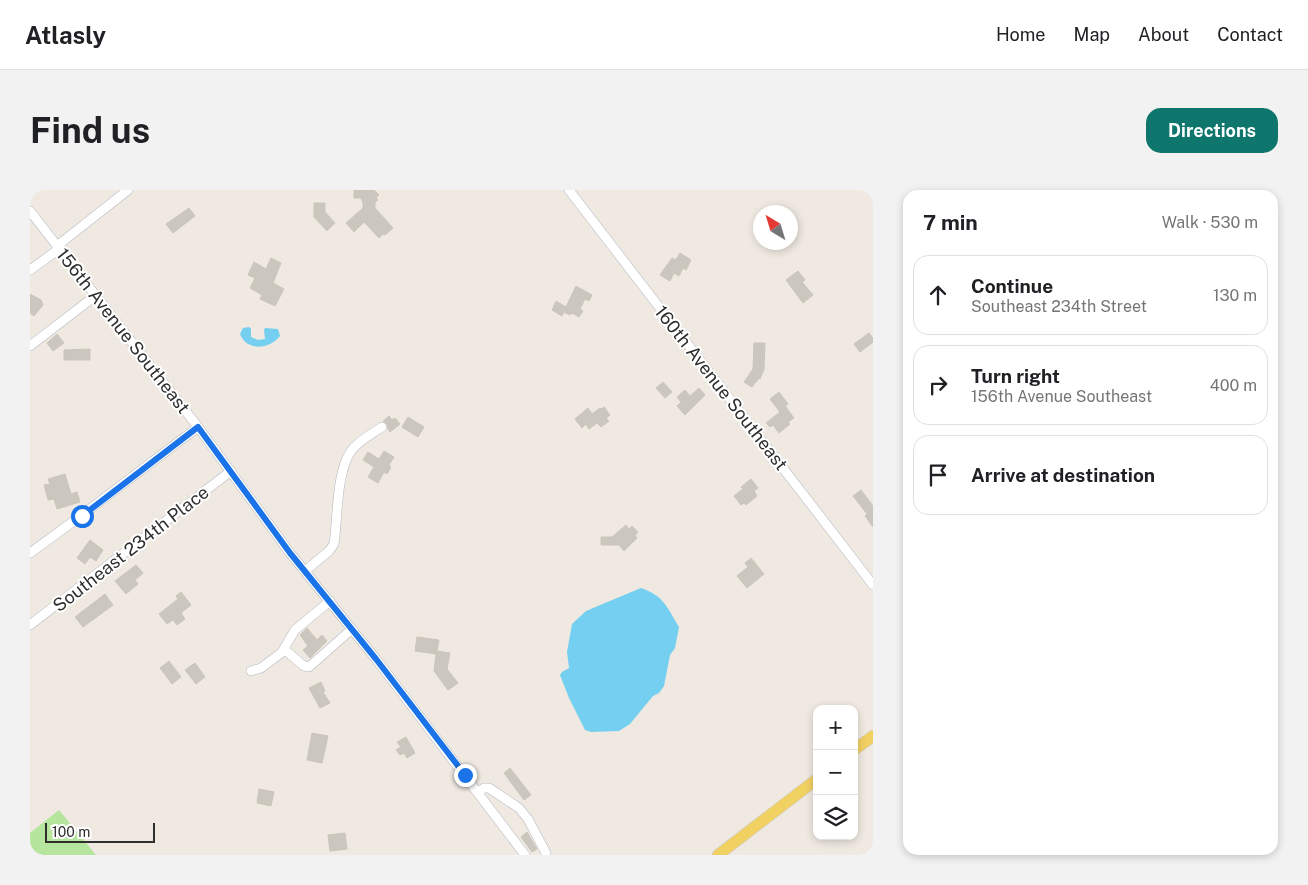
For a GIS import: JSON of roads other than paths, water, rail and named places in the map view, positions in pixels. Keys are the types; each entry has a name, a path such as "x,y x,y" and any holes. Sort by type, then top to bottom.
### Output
{"main road":[{"path":"858,747 873,736"},
{"path":"718,855 813,782"}],"street":[{"path":"30,270 128,190"},
{"name":"160th Avenue Southeast","path":"569,190 873,585"},
{"name":"156th Avenue Southeast","path":"30,211 198,427 305,571 352,629 525,855"},
{"path":"30,346 96,296"},
{"path":"30,553 82,516 198,427"},
{"path":"305,571 334,544 340,488 346,460 361,441 382,427"},
{"name":"Southeast 234th Place","path":"30,625 231,471"},
{"path":"251,671 261,668 282,652 295,630 330,602"},
{"path":"282,652 285,650 304,666 309,667 352,629"},
{"path":"478,792 484,788 489,788 520,808 546,853"}],"water":[{"path":"249,327 251,329 251,337 258,340 265,339 265,328 278,329 280,336 271,344 259,347 253,346 243,340 240,334 243,328"},
{"path":"641,588 649,591 664,603 679,627 675,648 670,655 664,686 659,693 653,696 630,724 619,731 591,732 585,730 560,675 569,668 567,652 572,624 586,611"}]}
